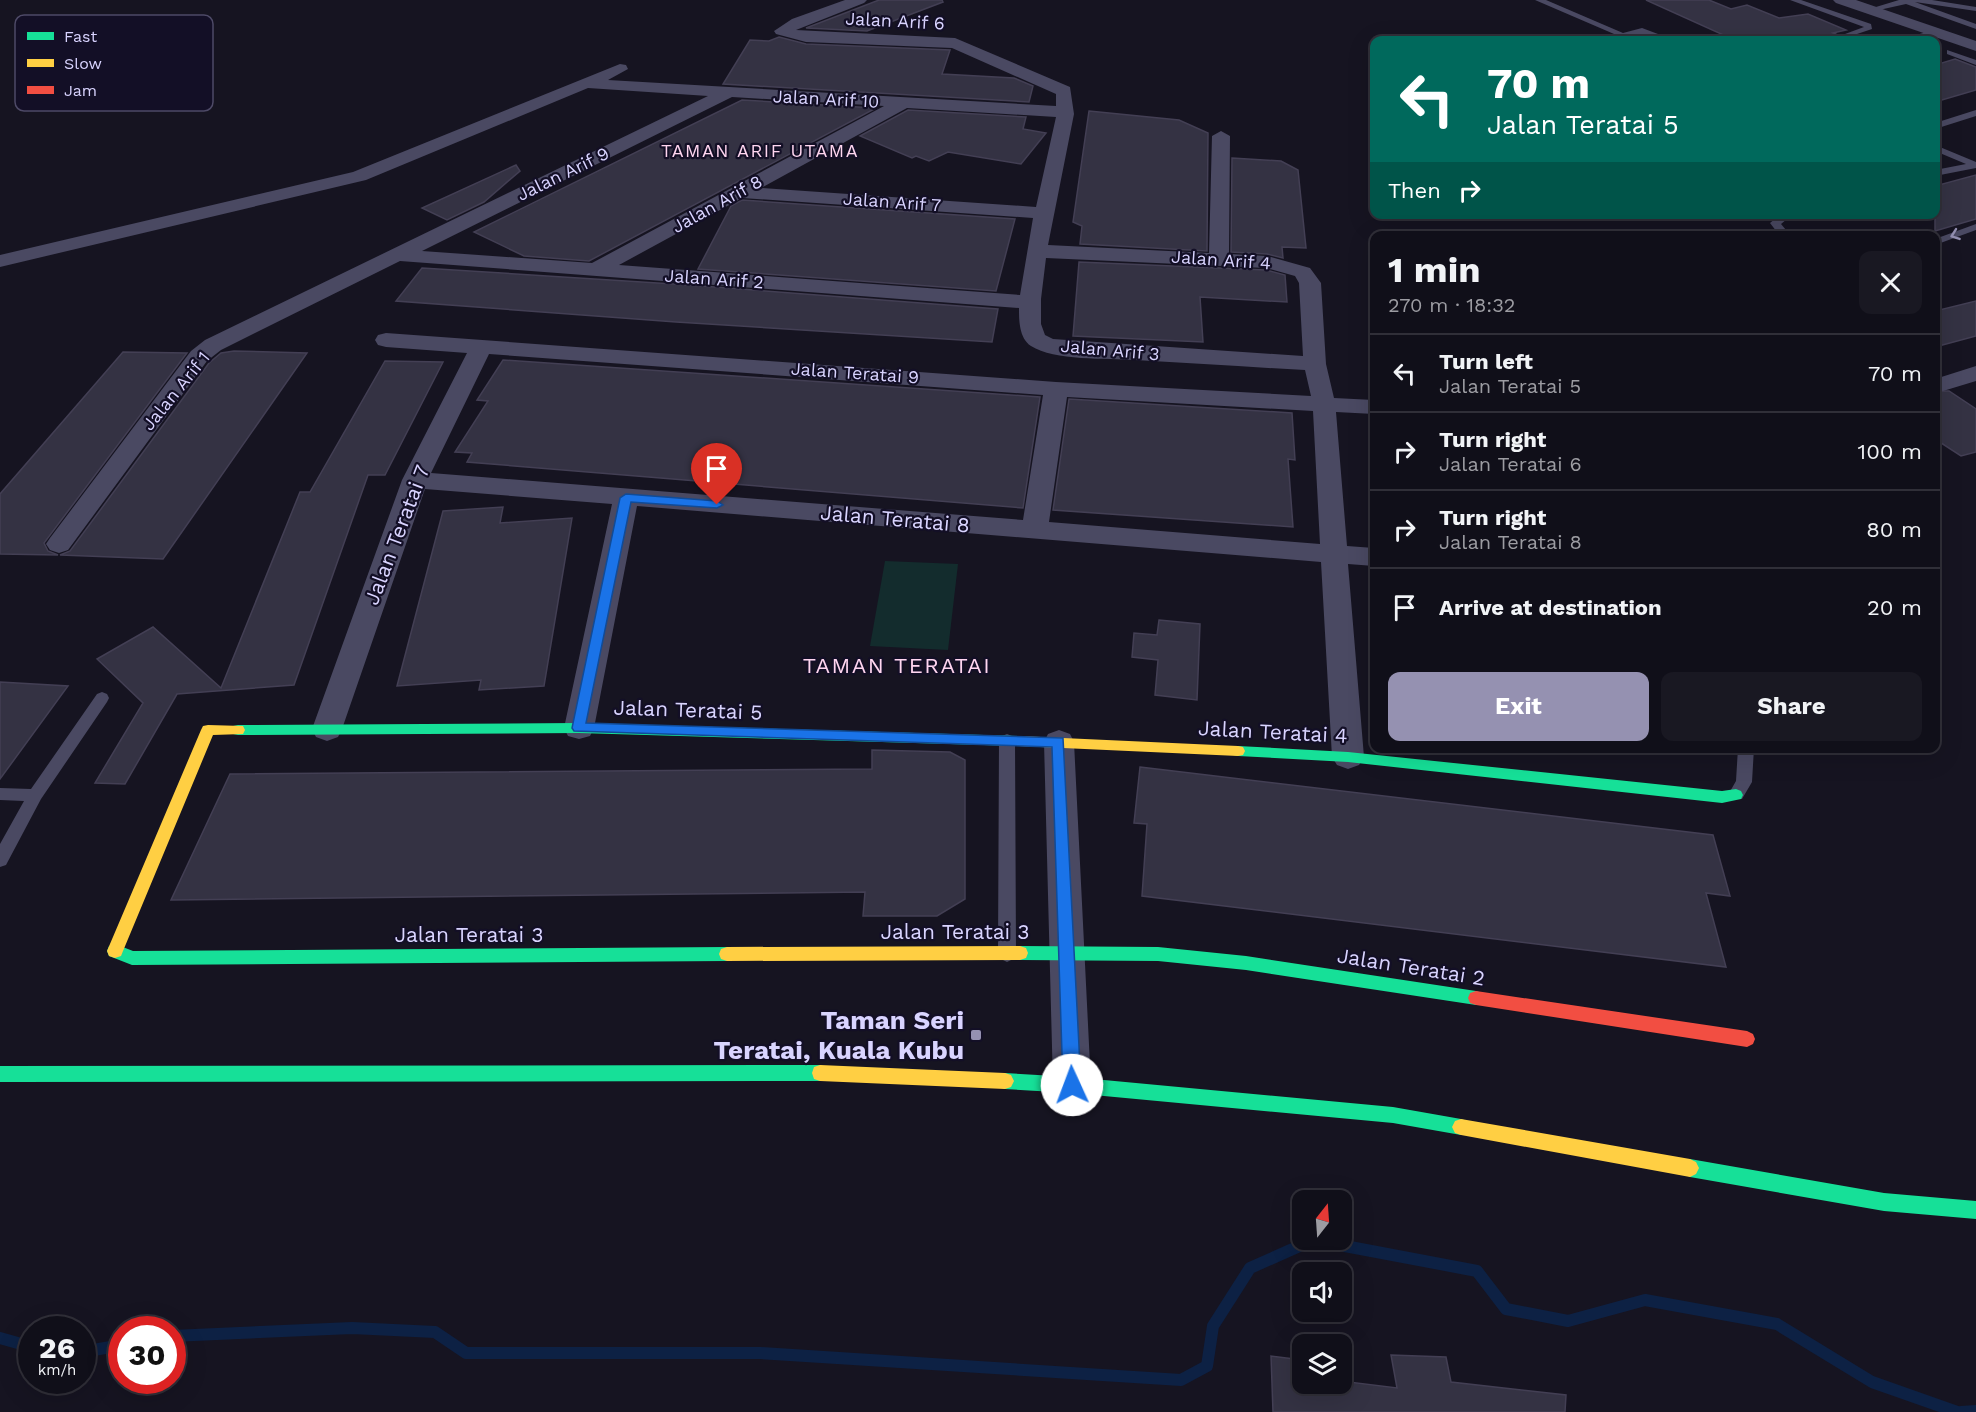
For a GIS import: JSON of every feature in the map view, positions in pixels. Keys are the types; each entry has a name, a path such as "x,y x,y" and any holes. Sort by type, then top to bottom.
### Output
{"street":[{"name":"Jalan Arif 6","path":"860,0 798,22 782,32 806,37 955,43 1064,91 1065,112"},
{"path":"1845,0 1976,46"},
{"path":"0,261 360,176 620,69"},
{"name":"Jalan Arif 10","path":"586,83 1065,112"},
{"name":"Jalan Arif 9","path":"398,255 728,93"},
{"name":"Jalan Arif 8","path":"595,270 903,103"},
{"path":"1044,213 1065,112"},
{"path":"1219,259 1221,136"},
{"name":"Jalan Arif 7","path":"740,192 1044,213"},
{"name":"Jalan Arif 3","path":"1044,213 1029,302 1028,327 1034,337 1046,345 1083,350 1315,364"},
{"name":"Jalan Arif 4","path":"1038,251 1267,262 1303,272 1310,283 1315,364 1324,404 1348,757"},
{"name":"Jalan Arif 2","path":"398,255 1029,302"},
{"name":"Jalan Arif 1","path":"59,544 199,356 213,345 398,255"},
{"name":"Jalan Teratai 9","path":"386,340 1056,389 1370,407"},
{"name":"Jalan Teratai 7","path":"327,729 416,480 481,347"},
{"path":"1943,384 1976,373"},
{"path":"1035,530 1056,389"},
{"name":"Jalan Teratai 8","path":"416,480 1370,557"},
{"path":"579,728 626,498"},
{"name":"Jalan Teratai 5","path":"208,730 579,728 1059,742"},
{"name":"Jalan Teratai 3","path":"208,730 113,950 132,958 1067,953"},
{"path":"1059,742 1072,1085"},
{"name":"Jalan Teratai 4","path":"1059,742 1348,757 1722,797 1736,795"},
{"name":"Jalan Teratai 2","path":"1067,953 1158,954 1246,963 1747,1039"},
{"path":"0,1074 849,1073 1072,1085 1393,1114 1884,1202 1976,1210"}],"lane":[{"path":"1539,0 1623,35 1642,30 1659,36"},
{"path":"1794,0 1868,27 1868,30 1848,36"},
{"path":"1903,0 1976,27"},
{"path":"1870,10 1903,0 1976,9"},
{"path":"1918,36 1934,32"},
{"path":"1950,52 1976,63"},
{"path":"1940,124 1976,113"},
{"path":"1940,150 1975,164"},
{"path":"1940,172 1975,164"},
{"path":"1781,219 1775,223 1782,231"},
{"path":"1940,240 1976,227"},
{"path":"0,860 35,795 102,698"},
{"path":"1007,741 1007,954"},
{"path":"1736,795 1744,782 1746,753"},
{"path":"0,794 35,795"}],"green space":[{"path":"885,561 958,564 948,650 870,646"}],"building":[{"path":"879,0 942,0 943,2 867,31 806,28"},
{"path":"1646,0 1709,0 1731,9 1747,5 1779,18 1808,14 1846,30 1833,33 1840,36 1726,36"},
{"path":"779,37 806,44 950,50 942,74 1014,78 1033,86 1029,102 723,84 750,40 769,41"},
{"path":"1955,59 1976,67 1976,90 1940,101 1940,64"},
{"path":"742,100 876,108 589,261 524,256 474,232"},
{"path":"908,110 1026,117 1023,129 1046,133 1021,164 948,152 929,161 916,156 912,158 860,136"},
{"path":"1089,111 1179,120 1208,133 1207,251 1080,244 1082,226 1073,222"},
{"path":"1232,158 1281,161 1298,170 1306,248 1282,247 1283,258 1267,254 1231,252"},
{"path":"516,165 520,171 484,202 447,220 422,208"},
{"path":"1976,175 1976,219 1935,231 1935,219 1940,219 1940,185"},
{"path":"742,200 1015,219 996,291 698,269 731,206"},
{"path":"1079,262 1266,270 1285,275 1287,302 1200,297 1203,342 1073,336"},
{"path":"422,268 689,285 998,309 992,342 396,301"},
{"path":"1976,301 1976,336 1940,346 1940,310"},
{"path":"234,351 307,353 163,559 60,555 70,551 209,363 221,353"},
{"path":"123,352 187,353 44,543 48,551 58,555 0,554 0,494"},
{"path":"503,360 1040,397 1023,508 467,462 472,453 455,452 488,401 477,400"},
{"path":"385,361 443,362 385,475 368,475 294,685 177,694 125,784 95,783 143,703 97,659 153,627 221,688 300,492 310,492"},
{"path":"1940,391 1949,391 1976,409 1976,452 1961,456 1940,442"},
{"path":"1069,399 1292,413 1295,460 1288,459 1293,527 1053,510"},
{"path":"503,507 500,523 572,518 544,686 479,690 481,680 397,686 443,511"},
{"path":"1159,620 1200,624 1197,700 1155,695 1158,660 1132,657 1134,633 1157,635"},
{"path":"0,682 68,686 0,779"},
{"path":"872,750 950,752 965,760 965,899 937,916 863,916 865,892 171,900 230,774 872,769"},
{"path":"1140,767 1713,835 1730,896 1706,893 1726,967 1142,896 1147,824 1134,823"},
{"path":"1391,1355 1446,1357 1451,1382 1566,1395 1565,1412 1273,1412 1271,1356 1292,1359 1292,1394 1352,1394 1352,1382 1397,1388"}],"waterway":[{"path":"186,1335 352,1328 435,1332 466,1353 760,1353 1181,1380 1207,1366 1213,1326 1250,1268 1313,1240 1477,1271 1506,1309 1568,1321 1645,1300 1777,1324 1872,1382 1957,1412"},
{"path":"0,1338 18,1343"},
{"path":"96,1350 108,1347"},
{"path":"1961,1412 1976,1411"}],"traffic: fast":[{"path":"238,730 579,728 1019,741"},
{"path":"1238,751 1348,757 1722,797 1736,795"},
{"path":"115,951 132,958 727,954"},
{"path":"1020,953 1158,954 1246,963 1476,998"},
{"path":"0,1074 820,1073"},
{"path":"1005,1081 1072,1085 1393,1115 1461,1127"},
{"path":"1690,1168 1884,1202 1976,1210"}],"traffic: slow":[{"path":"115,951 208,730 238,730"},
{"path":"1019,741 1238,751"},
{"path":"727,954 1020,953"},
{"path":"820,1073 1005,1081"},
{"path":"1461,1127 1690,1168"}],"traffic: jam":[{"path":"1476,998 1747,1039"}],"place":[{"name":"Taman Seri Teratai, Kuala Kubu","path":"976,1035"}],"district":[{"name":"TAMAN ARIF UTAMA","path":"760,151"},
{"name":"TAMAN TERATAI","path":"897,665"}],"route":[{"path":"717,505 626,498 579,728 1059,742 1072,1085"}]}
